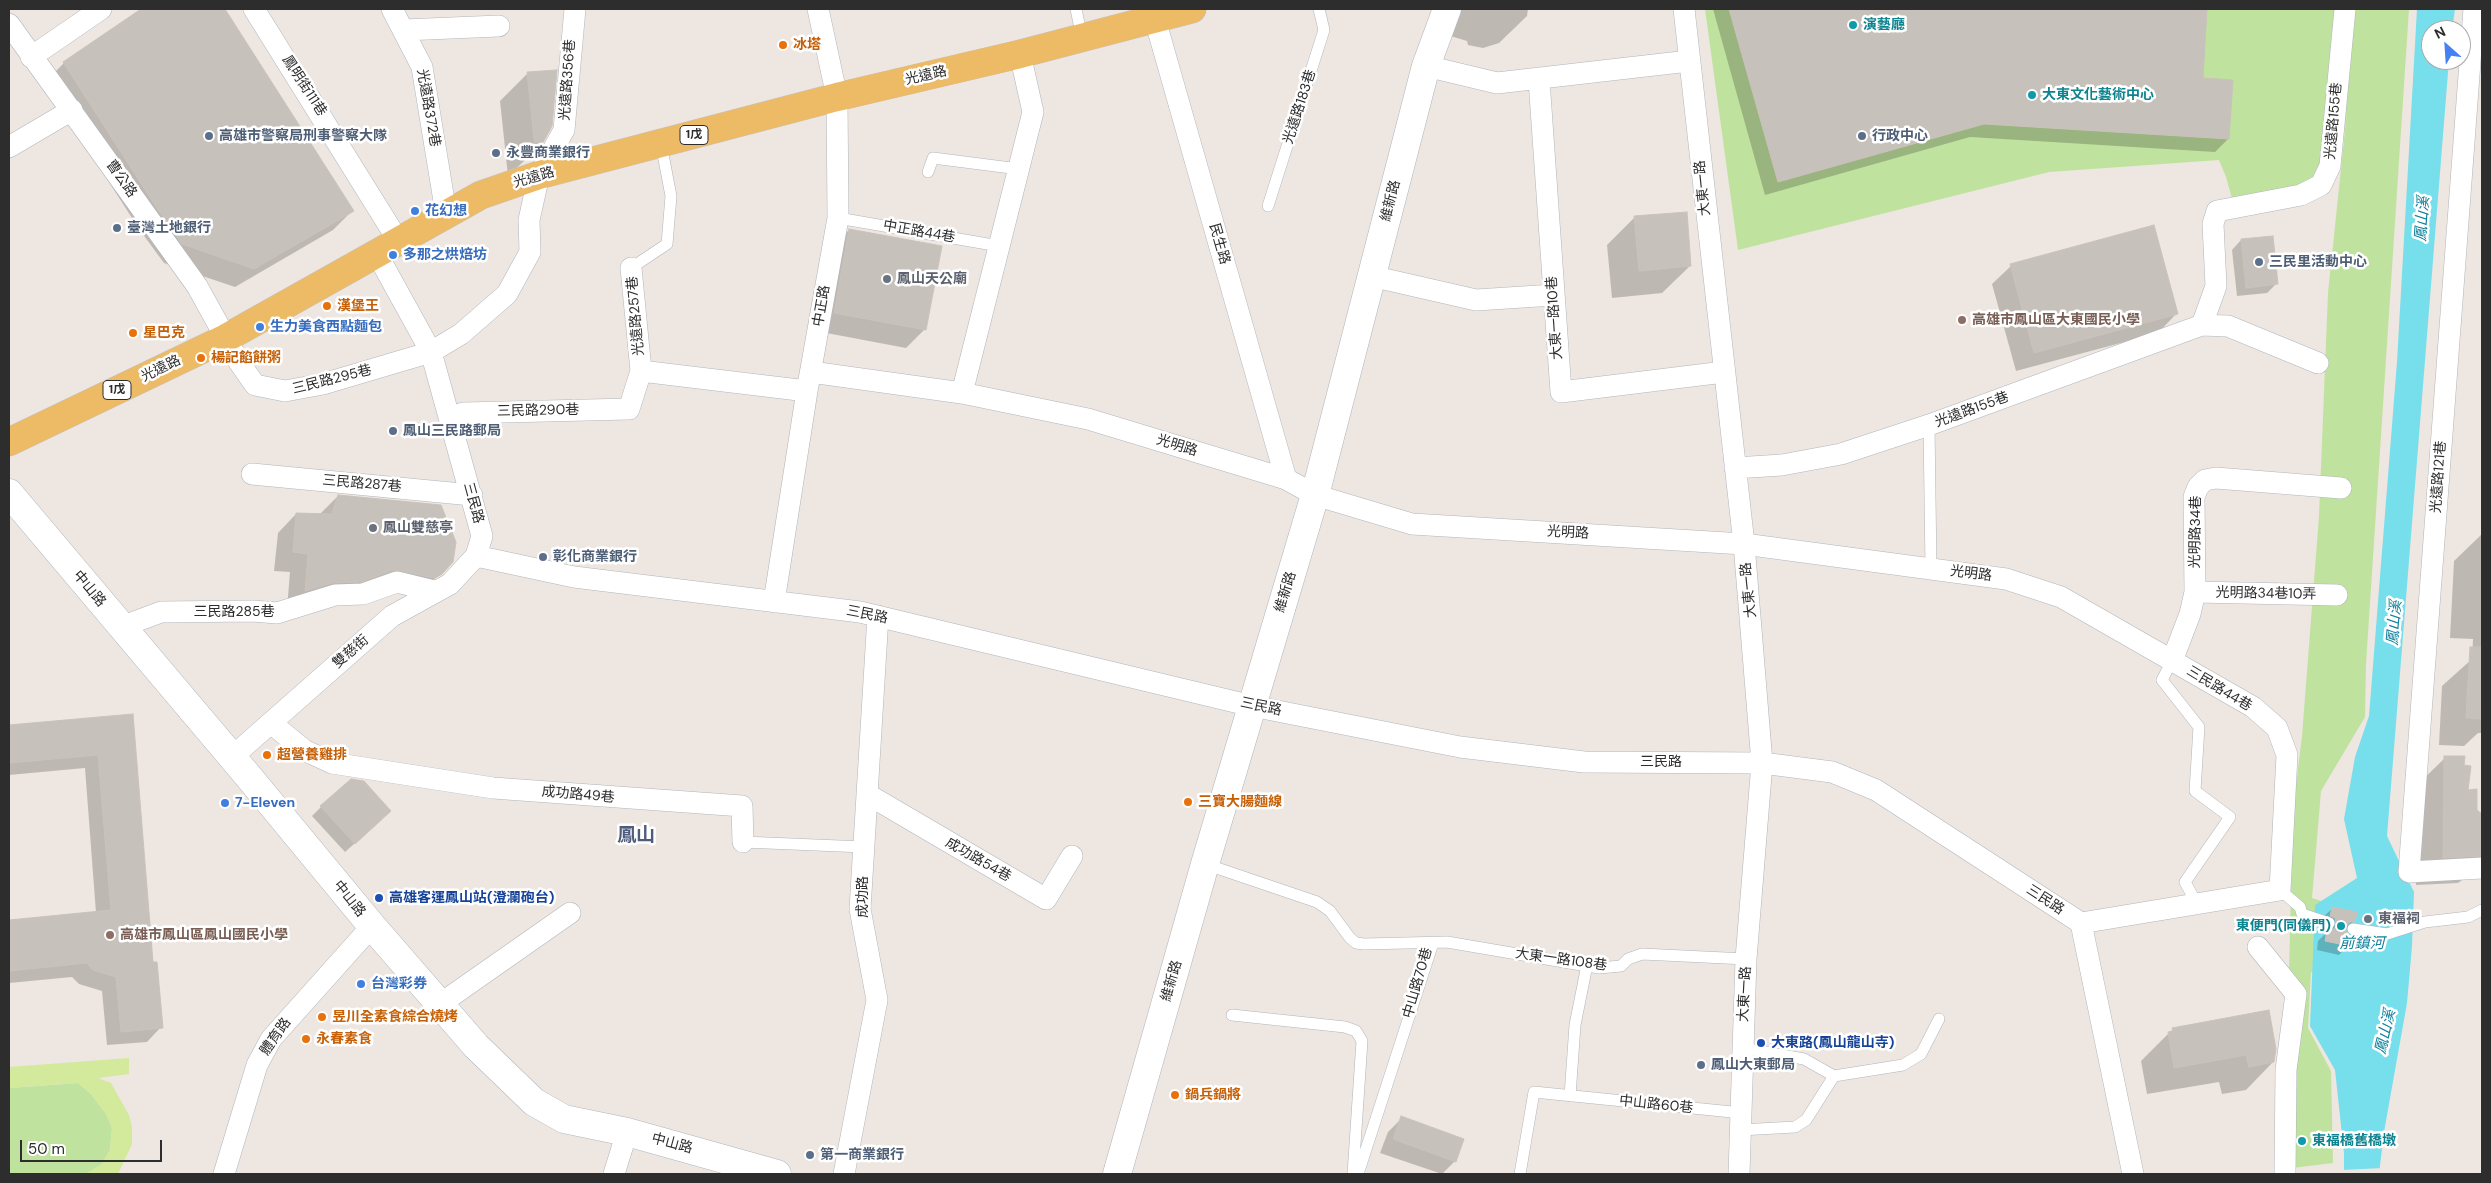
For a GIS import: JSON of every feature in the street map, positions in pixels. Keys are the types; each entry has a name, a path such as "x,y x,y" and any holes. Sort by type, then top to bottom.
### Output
{"main road":[{"name":"光遠路","path":"9,442 226,338 481,195 539,175 837,97 1082,38 1154,14 1192,9"},
{"name":"維新路","path":"1117,1174 1205,864 1315,495 1426,66 1447,9"},
{"name":"中山路","path":"9,493 372,926 476,1046 534,1102 564,1119 627,1132 777,1174"}],"street":[{"path":"31,57 101,9"},
{"name":"鳳明街111巷","path":"254,9 388,248"},
{"name":"光遠路372巷","path":"392,9 422,67 446,213"},
{"name":"光遠路356巷","path":"431,352 461,334 507,294 530,252 529,220 539,175 564,130 575,9"},
{"name":"中正路","path":"774,602 809,381 838,218 837,97 818,9"},
{"name":"大東一路","path":"1684,9 1744,544 1762,763 1746,959 1739,1174"},
{"name":"光遠路155巷","path":"2202,326 2216,286 2213,224 2217,211 2301,195 2321,185 2330,166 2345,9"},
{"name":"光遠路121巷","path":"2474,9 2409,872 2482,868"},
{"name":"民生路","path":"1154,14 1286,480"},
{"name":"曹公路","path":"9,24 197,286 226,338"},
{"path":"404,30 499,26"},
{"path":"962,393 1033,112 1020,54"},
{"path":"1426,66 1497,83 1539,80 1689,61"},
{"name":"大東一路10巷","path":"1539,80 1561,392 1724,372"},
{"path":"9,147 72,110"},
{"name":"三民路","path":"388,248 431,352 472,495 482,536 476,556 574,577 860,612 1252,706 1460,747 1584,762 1762,763 1832,772 1876,790 2081,923"},
{"name":"光遠路257巷","path":"631,268 641,371 809,381"},
{"path":"1371,276 1476,300 1554,295"},
{"name":"光遠路155巷","path":"1735,468 1812,461 1930,426 2202,326 2228,326 2318,363"},
{"name":"三民路295巷","path":"226,338 255,385 285,391 323,384 431,352"},
{"name":"三民路290巷","path":"450,419 463,412 629,409 641,371"},
{"name":"光明路","path":"809,381 962,393 1088,419 1286,480 1315,495 1412,524 1744,544 2006,579 2061,597 2172,661"},
{"name":"三民路287巷","path":"252,474 472,495"},
{"name":"光明路34巷","path":"2172,661 2190,614 2195,592 2194,497 2198,487 2206,480 2216,478 2341,488"},
{"name":"雙慈街","path":"232,757 392,616 434,591 450,584 476,556"},
{"name":"三民路285巷","path":"121,626 161,612 253,611 277,613 320,599 363,594 397,582 434,591"},
{"name":"光明路34巷10弄","path":"2195,592 2337,595"},
{"name":"成功路","path":"844,1174 877,1000 860,909 878,616"},
{"name":"三民路44巷","path":"2172,661 2253,707 2277,728 2287,755 2280,890"},
{"name":"成功路49巷","path":"271,723 304,750 332,763 493,788 742,806 743,842"},
{"name":"成功路54巷","path":"867,794 1046,899 1072,856"},
{"path":"2133,1174 2081,923 2280,890"},
{"path":"440,1004 570,913"},
{"name":"體育路","path":"224,1174 258,1065 271,1039 372,926"},
{"path":"2258,947 2296,994 2286,1070 2285,1174"},
{"path":"614,1174 627,1132"}],"lane":[{"path":"1076,9 1082,38"},
{"name":"光遠路183巷","path":"1268,206 1324,30 1318,9"},
{"name":"光遠路257巷","path":"631,268 667,244 671,196 661,144"},
{"path":"928,172 933,158 1018,169"},
{"name":"中正路44巷","path":"838,218 999,246"},
{"path":"1930,426 1931,569"},
{"name":"三民路44巷","path":"2172,661 2162,680 2199,727 2195,791 2230,816 2185,882 2197,904"},
{"name":"成功路49巷","path":"743,842 864,847"},
{"name":"中山路70巷","path":"1205,864 1317,902 1330,911 1356,943 1433,943 1358,1174"},
{"path":"2280,890 2300,907 2302,914 2308,918 2329,923"},
{"path":"2353,928 2387,934 2425,922 2468,917 2482,910"},
{"name":"大東一路108巷","path":"1433,943 1447,942 1586,966 1613,968 1642,954 1746,959"},
{"path":"1570,1096 1575,1025 1586,966"},
{"path":"1232,1015 1346,1027 1356,1031 1362,1041 1353,1174"},
{"path":"1742,1048 1804,1058 1834,1076 1903,1065 1921,1054 1939,1019"},
{"name":"中山路60巷","path":"1520,1174 1534,1092 1741,1122 1795,1127 1806,1120 1834,1076"}],"green space":[{"name":"大東文化藝術中心","path":"1705,9 2409,9 2366,664 2365,717 2321,791 2312,898 2331,904 2354,986 2311,972 2308,1028 2331,1071 2333,1163 2292,1168 2288,1015 2293,810 2302,736 2319,516 2328,293 2347,111 2339,173 2237,216 2219,160 2049,172 1738,250"},
{"path":"129,1058 129,1074 98,1078 111,1083 129,1115 132,1127 132,1144 118,1174 86,1174 102,1164 110,1150 112,1128 106,1114 91,1094 78,1083 9,1088 9,1067"},
{"path":"78,1083 91,1094 106,1114 112,1128 110,1150 102,1164 86,1174 9,1174 9,1088"}],"water":[{"name":"前鎮河","path":"2417,9 2455,9 2453,20 2421,20 2421,70 2448,70 2387,836 2414,892 2407,1003 2384,1132 2379,1174 2344,1174 2344,1153 2335,1070 2310,1026 2315,905 2357,878 2344,819 2355,757 2369,716 2397,362"}],"pier":[{"path":"2383,1168 2382,1174 2341,1174 2341,1170"}],"building":[{"name":"高雄市警察局刑事警察大隊","path":"141,9 225,9 354,211 254,269 182,244 63,62"},
{"path":"1729,9 2207,9 2203,78 2233,80 2229,139 1984,124 1778,182"},
{"path":"557,70 552,126 540,148 535,149 527,72"},
{"path":"1687,212 1691,266 1639,271 1634,216"},
{"path":"2154,225 2178,314 2034,353 2010,264"},
{"name":"鳳山天公廟","path":"849,229 942,246 926,330 834,313"},
{"name":"三民里活動中心","path":"2273,236 2278,284 2246,288 2241,239"},
{"name":"鳳山雙慈亭","path":"338,495 441,505 456,542 453,562 442,574 435,578 393,570 361,582 332,583 305,591 308,554 293,552 296,513 332,514"},
{"path":"2470,647 2482,647 2482,719 2466,718"},
{"path":"133,714 153,962 157,962 163,1028 121,1032 116,977 93,970 87,963 9,971 9,920 111,910 98,755 9,763 9,725"},
{"path":"2444,756 2465,756 2464,765 2471,766 2468,790 2477,789 2477,810 2482,814 2482,856 2443,858"},
{"path":"351,779 364,781 391,811 355,844 320,806"},
{"name":"東便門(同儀門)","path":"2332,907 2357,912 2355,922 2350,922 2346,927 2346,932 2351,936 2349,946 2325,941 2327,930 2334,929 2336,925 2335,918 2330,916"},
{"path":"2269,1010 2276,1049 2274,1062 2249,1067 2246,1055 2174,1068 2168,1032 2173,1031 2172,1028"},
{"path":"1401,1116 1464,1139 1456,1162 1393,1139"}],"place":[{"name":"演藝廳","path":"1853,25"},
{"name":"冰塔","path":"783,45"},
{"name":"大東文化藝術中心","path":"2032,95"},
{"name":"高雄市警察局刑事警察大隊","path":"209,136"},
{"name":"行政中心","path":"1862,136"},
{"name":"永豐商業銀行","path":"496,153"},
{"name":"花幻想","path":"415,211"},
{"name":"臺灣土地銀行","path":"117,228"},
{"name":"多那之烘焙坊","path":"393,255"},
{"name":"三民里活動中心","path":"2259,262"},
{"name":"鳳山天公廟","path":"887,279"},
{"name":"漢堡王","path":"327,306"},
{"name":"高雄市鳳山區大東國民小學","path":"1962,320"},
{"name":"生力美食西點麵包","path":"260,327"},
{"name":"星巴克","path":"133,333"},
{"name":"楊記餡餅粥","path":"201,358"},
{"name":"鳳山三民路郵局","path":"393,431"},
{"name":"鳳山雙慈亭","path":"373,528"},
{"name":"彰化商業銀行","path":"543,557"},
{"name":"超營養雞排","path":"267,755"},
{"name":"三寶大腸麵線","path":"1188,802"},
{"name":"7-Eleven","path":"225,803"},
{"name":"高雄客運鳳山站(澄瀾砲台)","path":"379,898"},
{"name":"東福祠","path":"2368,919"},
{"name":"東便門(同儀門)","path":"2341,926"},
{"name":"高雄市鳳山區鳳山國民小學","path":"110,935"},
{"name":"台灣彩券","path":"361,984"},
{"name":"昱川全素食綜合燒烤","path":"322,1017"},
{"name":"永春素食","path":"306,1039"},
{"name":"大東路(鳳山龍山寺)","path":"1761,1043"},
{"name":"鳳山大東郵局","path":"1701,1065"},
{"name":"鍋兵鍋將","path":"1175,1095"},
{"name":"東福橋舊橋墩","path":"2302,1141"},
{"name":"第一商業銀行","path":"810,1155"}],"district":[{"name":"鳳山","path":"636,836"}],"water label":[{"name":"鳳山溪","path":"2423,219"},
{"name":"鳳山溪","path":"2395,623"},
{"name":"鳳山溪","path":"2386,1032"}]}
